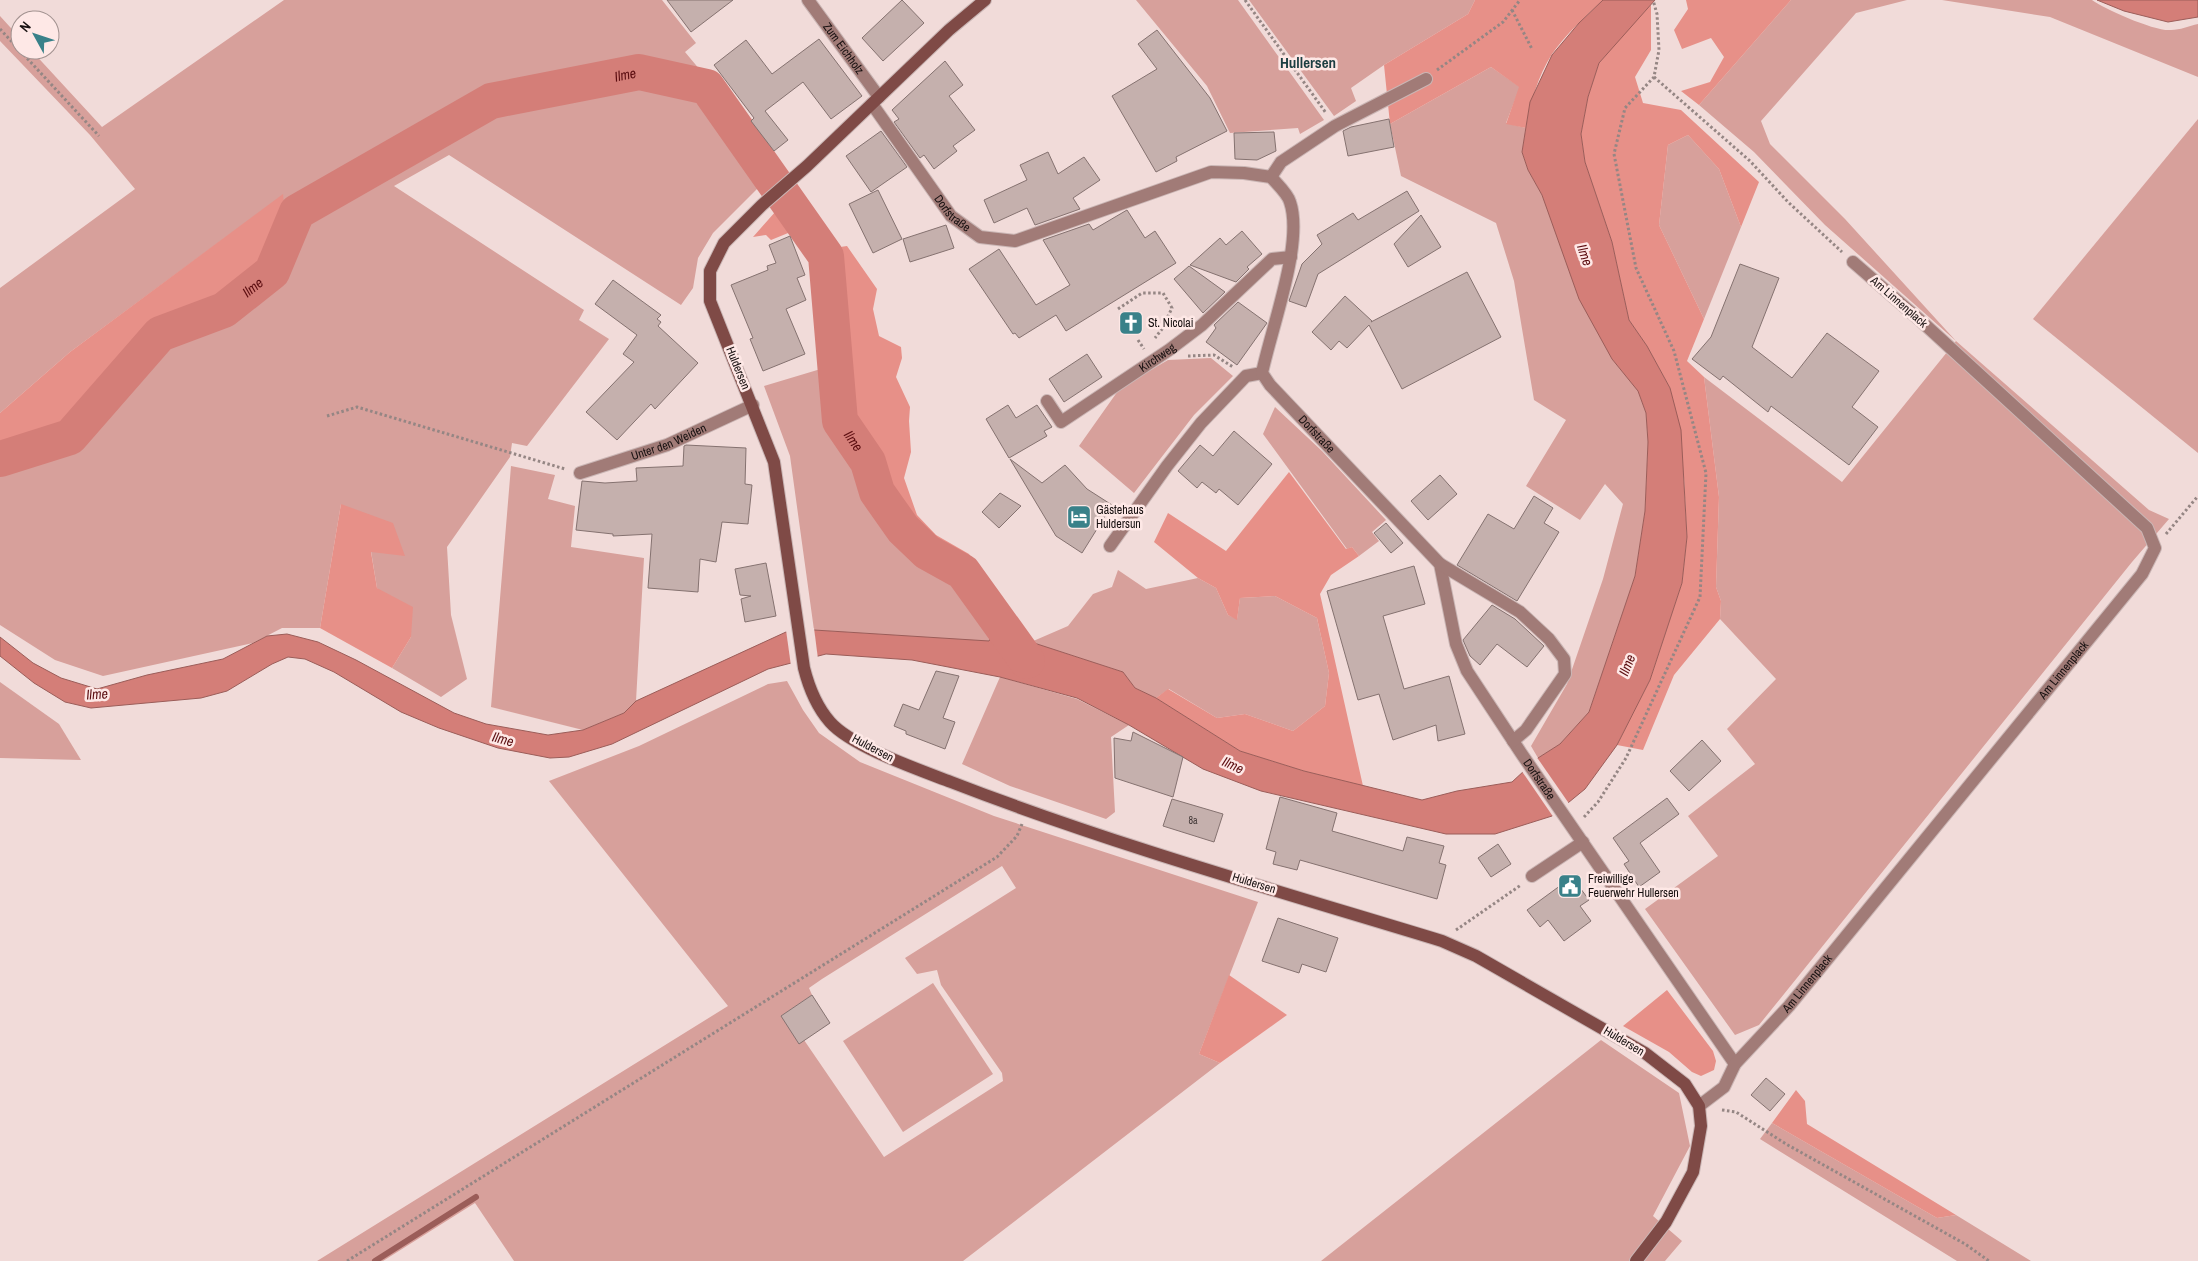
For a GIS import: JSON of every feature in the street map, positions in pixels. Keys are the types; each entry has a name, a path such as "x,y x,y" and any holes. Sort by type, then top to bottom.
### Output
{"street":[{"name":"Zum Eichholz","path":"808,0 876,100"},
{"name":"Huldersen","path":"985,0 949,30 876,100 762,204 724,243 710,270 710,301 753,405 774,462 804,668 811,695 830,723 854,740 899,762 1027,812 1442,941 1476,956 1644,1053 1685,1084 1699,1106"},
{"path":"1110,546 1167,466 1201,423 1246,376 1262,372 1291,257 1294,234 1290,201 1272,178 1281,162 1335,126 1426,79"},
{"name":"Dorfstraße","path":"876,100 951,216 980,237 1015,241 1211,172 1244,173 1272,178"},
{"name":"Kirchweg","path":"1047,401 1061,422 1169,350 1202,325 1272,259 1291,257"},
{"name":"Am Linnenplack","path":"1699,1106 1724,1087 1735,1064 1789,1006 2136,581 2155,548 2147,528 1921,321 1853,262"},
{"name":"Dorfstraße","path":"1262,372 1270,385 1440,564 1456,644 1467,671 1512,741 1735,1064"},
{"name":"Unter den Weiden","path":"580,473 667,445 753,405"},
{"path":"1440,564 1520,612 1550,639 1564,659 1565,674 1526,730 1512,741"},
{"path":"1532,876 1583,842"},
{"path":"1636,1261 1666,1222 1693,1172 1701,1126 1699,1106"}],"path":[{"path":"1245,0 1317,101"},
{"path":"1426,79 1503,22 1520,0"},
{"path":"1571,825 1598,802 1626,758 1700,596 1706,473 1674,351 1636,268 1614,154 1625,108 1654,77 1659,50 1657,14 1653,0"},
{"path":"1512,10 1532,49"},
{"path":"0,29 99,136"},
{"path":"1654,77 1750,161 1788,202 1853,262"},
{"path":"1118,309 1142,293 1163,293 1172,308 1162,329 1153,341"},
{"path":"1138,340 1143,349 1148,344"},
{"path":"1185,356 1214,355 1222,358"},
{"path":"326,416 357,407 580,473"},
{"path":"2155,548 2198,496"},
{"path":"347,1261 997,857 1017,836 1027,812"},
{"path":"1442,941 1532,876"},
{"path":"1699,1106 1736,1112 1786,1144 1965,1244 1989,1261"}],"shaded area":[{"path":"284,0 662,0 696,43 685,52 741,119 778,171 763,183 713,233 698,258 693,288 681,305 449,155 394,186 584,310 579,320 609,339 527,446 512,443 510,457 447,547 451,615 467,679 441,697 392,668 411,637 377,588 371,551 341,504 320,628 282,628 253,643 103,676 55,660 0,625 0,446 64,426 156,327 219,301 283,195 70,352 0,413 0,288 135,189 90,135 18,60 40,60 102,127"},
{"path":"1136,0 1238,0 1324,120 1300,134 1298,128 1230,133 1207,86"},
{"path":"1249,0 1475,0 1468,14 1384,65 1351,88 1356,101 1334,116"},
{"path":"1475,0 1603,0 1552,54 1535,90 1526,128 1506,124 1519,87 1491,67 1390,124 1384,65 1468,14"},
{"path":"1686,0 1791,0 1699,105 1681,91 1710,82 1724,57 1711,38 1682,49 1674,30 1688,9"},
{"path":"1791,0 1907,0 1856,13 1761,121 1770,144 1845,219 1956,341 1825,225 1754,152 1699,105"},
{"path":"1942,0 2092,0 2130,19 2164,30 2198,24 2198,77 2050,17"},
{"path":"1651,5 1651,50 1635,77 1643,103 1681,110 1759,182 1741,227 1719,169 1688,135 1668,145 1659,225 1704,319 1687,361 1704,377 1719,497 1716,587 1721,601 1720,619 1674,675 1643,750 1617,745 1650,680 1682,583 1687,537 1684,478 1670,388 1647,346 1629,320 1612,242 1585,162 1581,134 1588,97 1599,63 1628,28"},
{"path":"0,16 10,27 10,51 0,41"},
{"path":"1491,67 1520,87 1506,123 1526,128 1522,152 1528,170 1542,195 1612,359 1638,390 1646,413 1648,442 1645,511 1635,576 1589,712 1560,744 1538,758 1531,746 1567,684 1603,579 1623,504 1605,484 1580,520 1526,486 1566,420 1534,400 1514,281 1496,223 1401,176 1390,124"},
{"path":"2198,119 2198,453 2033,319"},
{"path":"1688,135 1719,169 1741,227 1704,319 1659,225 1668,145"},
{"path":"798,192 815,218 827,249 847,246 877,289 873,309 879,336 901,347 902,358 896,377 910,407 911,452 904,478 917,515 936,535 969,554 1031,642 992,636 961,586 941,569 926,561 903,543 873,502 834,421 824,368 825,344 813,264 803,240 793,231 771,240 766,235 753,237 776,211"},
{"path":"283,194 285,214 258,271 219,301 156,327 64,426 0,446 0,413 70,352"},
{"path":"1956,341 2149,510 2169,519 2132,562 1759,1025 1735,1035 1645,909 1718,856 1688,816 1755,764 1727,729 1776,679 1720,619 1721,601 1716,587 1719,497 1704,377 1842,482"},
{"path":"1211,358 1233,376 1194,415 1134,493 1079,446 1120,388 1168,360"},
{"path":"824,368 834,421 873,502 926,561 941,569 961,586 992,636 989,642 814,630 790,456 764,386"},
{"path":"1275,407 1322,451 1386,520 1372,532 1379,541 1359,556 1352,547 1347,549 1263,434"},
{"path":"511,466 555,475 548,499 575,506 571,547 644,558 636,701 624,713 583,730 491,707"},
{"path":"1289,472 1346,549 1352,547 1359,556 1331,575 1320,594 1363,786 1304,771 1240,751 1156,698 1168,689 1217,718 1245,714 1293,731 1325,706 1329,673 1317,618 1275,596 1240,598 1237,620 1228,615 1216,588 1198,578 1154,542 1168,513 1226,551"},
{"path":"341,504 393,523 405,556 371,552 377,588 413,607 411,637 392,668 320,628"},
{"path":"1118,570 1146,589 1198,578 1216,588 1228,615 1237,619 1240,598 1275,596 1317,618 1329,673 1325,706 1293,731 1245,714 1217,718 1169,689 1156,698 1135,688 1123,672 1031,642 1068,626 1093,594 1112,587"},
{"path":"1000,677 1077,699 1129,725 1111,737 1115,812 1106,819 1010,786 962,764"},
{"path":"787,681 803,710 819,733 860,762 994,816 1258,902 1199,1054 1220,1063 963,1261 514,1261 475,1203 383,1261 317,1261 728,1006 549,781 639,746 768,684","holes":["1002,866 1016,888 905,958 917,974 937,970 941,985 1002,1073 1003,1081 884,1157 804,1040 781,1016 812,995 809,988 822,979"]},
{"path":"0,682 59,724 81,760 0,758"},
{"path":"1229,975 1287,1015 1220,1063 1199,1054"},
{"path":"933,983 993,1074 903,1132 843,1041"},
{"path":"1667,990 1713,1051 1716,1061 1714,1070 1701,1076 1692,1072 1669,1052 1623,1026"},
{"path":"1601,1040 1679,1093 1690,1146 1653,1216 1682,1241 1665,1261 1321,1261"},
{"path":"1796,1090 1805,1101 1807,1124 1956,1215 1937,1218 1772,1123"},
{"path":"1772,1123 1937,1218 1956,1215 2031,1261 1957,1261 1760,1139"}],"water":[{"path":"1603,0 1655,0 1599,63 1588,97 1581,134 1585,162 1612,242 1629,320 1647,346 1670,388 1681,430 1687,537 1682,583 1650,680 1617,745 1585,789 1552,816 1495,834 1446,834 1261,791 1203,769 1129,725 1077,698 1000,677 912,660 826,654 768,669 612,744 569,757 550,758 498,748 439,728 401,712 334,672 305,659 288,657 272,664 227,691 201,698 91,708 65,702 34,683 0,656 0,637 33,663 61,678 97,689 147,675 223,659 267,636 287,634 318,642 356,660 454,713 486,724 548,735 583,730 624,713 636,701 786,632 814,630 989,641 992,636 1031,642 1123,672 1135,688 1156,698 1240,751 1304,771 1422,800 1457,791 1512,782 1538,758 1560,744 1589,712 1635,576 1645,511 1648,442 1646,413 1638,391 1612,359 1579,299 1542,195 1528,170 1522,152 1530,102 1552,55 1579,23"},
{"path":"2097,0 2198,0 2198,17 2168,22 2124,11"}],"pier":[{"path":"814,628 818,659 791,666 786,630"},
{"path":"1536,756 1570,805 1554,818 1521,770"}],"building":[{"path":"667,0 733,0 691,32"},
{"path":"902,0 924,23 883,61 862,38"},
{"path":"1157,30 1210,98 1227,131 1176,157 1177,161 1156,172 1112,96 1157,69 1138,44"},
{"path":"819,39 862,96 831,119 803,82 765,111 788,140 774,151 751,121 754,118 714,65 746,40 772,74"},
{"path":"945,61 963,85 949,96 975,130 953,146 957,151 934,169 924,155 920,158 894,122 899,119 892,110"},
{"path":"1389,119 1394,147 1348,156 1343,131 1351,127"},
{"path":"881,131 907,167 871,192 846,156"},
{"path":"1274,132 1276,151 1257,160 1235,159 1234,133"},
{"path":"1048,152 1058,174 1084,157 1100,180 1073,198 1080,209 1035,225 1027,208 994,223 984,200 1027,180 1020,165"},
{"path":"878,190 902,239 873,253 849,204"},
{"path":"1407,191 1419,211 1318,274 1306,307 1289,301 1302,264 1322,244 1317,235 1353,213 1358,220"},
{"path":"1127,210 1145,238 1155,231 1176,263 1066,331 1056,315 1019,338 1015,333 1013,334 969,269 999,249 1036,305 1070,285 1043,240 1089,224 1093,230"},
{"path":"1421,215 1441,247 1408,267 1394,244"},
{"path":"946,225 954,248 910,262 903,239"},
{"path":"1242,231 1262,254 1247,267 1249,269 1236,282 1190,265 1220,238 1226,245"},
{"path":"790,236 805,275 797,278 806,300 786,309 805,354 763,371 750,339 753,338 731,285 768,270 767,266 776,263 769,245"},
{"path":"1740,264 1779,278 1752,347 1792,378 1827,333 1879,371 1852,407 1878,427 1849,465 1771,406 1768,412 1723,376 1720,380 1692,359 1711,337"},
{"path":"1189,266 1225,292 1203,313 1174,279"},
{"path":"1467,272 1501,337 1402,389 1369,325 1347,348 1339,341 1331,350 1312,332 1345,296 1371,322"},
{"path":"613,280 661,315 657,319 661,322 658,326 698,363 655,409 651,404 617,440 586,412 634,362 623,354 637,335 595,304"},
{"path":"1238,302 1267,323 1237,365 1206,342 1216,328 1214,325"},
{"path":"1087,354 1102,377 1064,402 1049,379"},
{"path":"1008,405 1016,418 1037,405 1052,427 1044,431 1047,436 1009,458 986,419"},
{"path":"1234,431 1272,464 1238,505 1219,489 1216,493 1202,482 1197,488 1178,471 1200,445 1213,456"},
{"path":"684,446 746,448 745,484 752,485 748,524 722,522 716,562 700,559 698,592 648,588 652,534 613,536 613,534 576,530 582,481 605,483 637,481 636,468 683,466"},
{"path":"1010,459 1042,483 1065,465 1087,489 1112,505 1082,553 1056,536"},
{"path":"1440,475 1457,494 1428,520 1411,501"},
{"path":"1000,493 1021,506 999,528 982,512"},
{"path":"1534,496 1553,508 1544,523 1559,532 1517,601 1457,565 1488,514 1514,529"},
{"path":"1386,523 1403,543 1391,553 1374,533"},
{"path":"766,563 776,616 745,622 741,599 751,596 740,595 735,569"},
{"path":"1414,566 1425,604 1383,616 1404,689 1449,676 1465,734 1438,741 1436,725 1393,740 1379,694 1358,700 1327,591"},
{"path":"1492,605 1515,619 1544,646 1527,667 1497,644 1480,665 1470,656 1463,640"},
{"path":"936,671 959,676 943,718 955,722 945,749 906,734 906,731 894,726 903,704 919,710"},
{"path":"1133,732 1183,757 1173,797 1115,778 1114,738 1131,741"},
{"path":"1702,740 1721,761 1689,791 1670,771"},
{"path":"1280,797 1337,813 1332,831 1403,851 1407,837 1444,846 1439,863 1446,865 1437,899 1300,860 1297,870 1273,864 1276,852 1266,849"},
{"path":"1667,798 1679,814 1640,843 1660,872 1639,887 1624,864 1629,861 1613,838"},
{"path":"1172,799 1223,814 1214,842 1163,826"},
{"path":"1498,844 1511,864 1491,877 1478,858"},
{"path":"1572,877 1589,900 1580,906 1591,921 1564,941 1548,920 1540,927 1527,910"},
{"path":"1278,918 1338,938 1326,972 1302,964 1299,973 1262,961"},
{"path":"812,995 830,1023 799,1044 781,1016"},
{"path":"1766,1078 1785,1094 1770,1111 1751,1095"}],"waterway":[{"name":"Ilme","path":"0,459 70,437 160,334 224,310 272,272 297,212 491,101 639,72 707,87 826,256 840,421 868,462 877,492 903,529 927,552 963,572 1027,661"},
{"path":"375,1261 476,1197"}],"place":[{"name":"St. Nicolai","path":"1131,323"},
{"name":"Gästehaus Huldersun","path":"1079,517"},
{"name":"Freiwillige Feuerwehr Hullersen","path":"1570,886"}],"district":[{"name":"Hullersen","path":"1308,63"}]}
